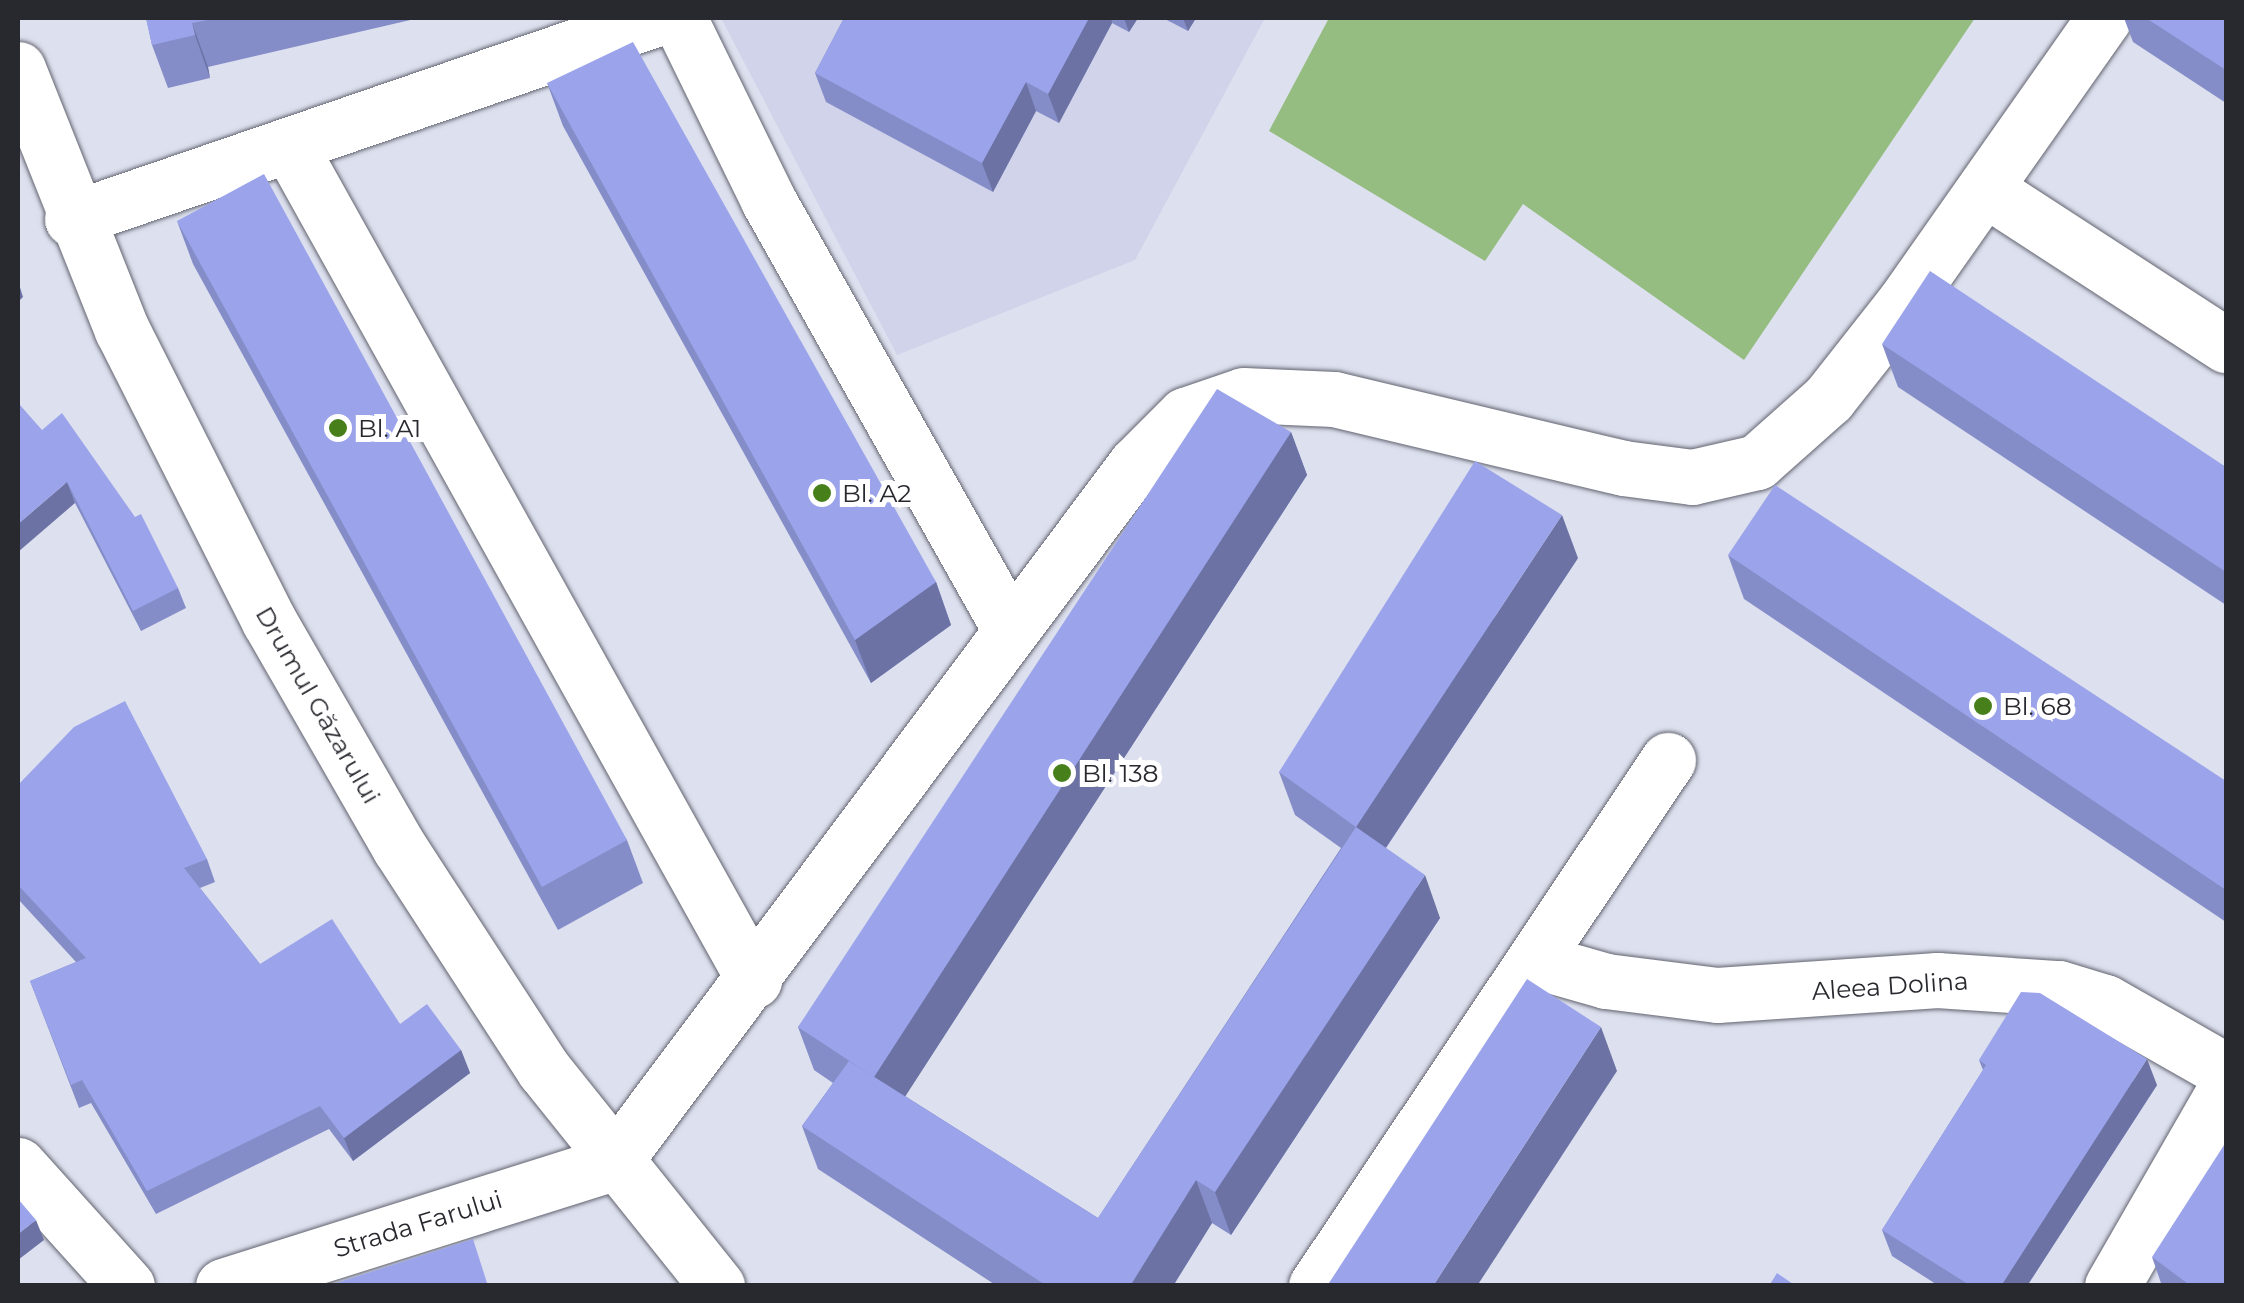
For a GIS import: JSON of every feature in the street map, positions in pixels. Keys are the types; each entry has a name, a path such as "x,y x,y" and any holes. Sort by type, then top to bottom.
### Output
{"street":[{"path":"72,219 658,18"},
{"path":"679,18 768,200 1010,630"},
{"path":"613,1163 754,980 1135,464 1185,416 1243,394 1297,396 1692,477 1757,462 1795,434 1842,383 1987,190 2104,18"},
{"name":"Drumul Găzarului","path":"18,69 72,219 200,489 288,653 474,967 613,1163 717,1286"},
{"path":"290,145 754,980"},
{"path":"1987,190 2226,345"},
{"path":"1316,1286 1668,760"},
{"name":"Aleea Dolina","path":"1536,961 1606,982 1717,995 1938,980 2059,988 2105,1002 2226,1071"},
{"path":"2112,1286 2226,1088"},
{"name":"Strada Farului","path":"223,1286 613,1163"},
{"path":"18,1164 128,1286"}],"shaded area":[{"path":"721,18 1265,18 1135,260 897,355"}],"green space":[{"path":"1329,18 1975,18 1744,360 1523,204 1485,261 1269,131"}],"building":[{"path":"146,18 218,18 192,23 195,35 152,45"},
{"path":"844,18 1089,18 1048,94 1026,82 982,163 815,73"},
{"path":"2146,18 2226,18 2226,70"},
{"name":"Bl. A2","path":"633,42 936,582 855,640 547,83"},
{"name":"Bl. A1","path":"264,174 627,840 542,887 177,221"},
{"path":"1930,271 2226,467 2226,572 1882,344"},
{"path":"1217,389 1291,432 874,1077 798,1027"},
{"path":"18,403 42,430 62,413 135,517 141,514 178,588 133,611 67,482 18,524"},
{"path":"1475,461 1562,515 1356,827 1279,772"},
{"name":"Bl. 68","path":"1775,485 2226,781 2226,890 1728,555"},
{"path":"125,701 207,859 184,868 260,964 332,919 400,1024 427,1004 461,1050 344,1138 320,1106 147,1191 82,1080 71,1085 30,981 86,958 18,885 18,785 74,727"},
{"path":"1356,827 1425,875 1215,1192 1196,1180 1130,1286 1047,1286 802,1126 849,1061 1098,1218"},
{"path":"1527,979 1601,1027 1433,1286 1327,1286"},
{"path":"2021,992 2040,993 2147,1059 2001,1286 1971,1286 1882,1230 1986,1065 1979,1060"},
{"path":"2226,1142 2226,1286 2191,1286 2152,1257"},
{"path":"18,1199 36,1220 18,1234"},
{"path":"473,1239 488,1286 327,1286"},
{"path":"1777,1273 1796,1286 1769,1286"}],"place":[{"name":"Bl. A1","path":"338,428"},
{"name":"Bl. A2","path":"822,493"},
{"name":"Bl. 68","path":"1983,706"},
{"name":"Bl. 138","path":"1062,773"}]}
